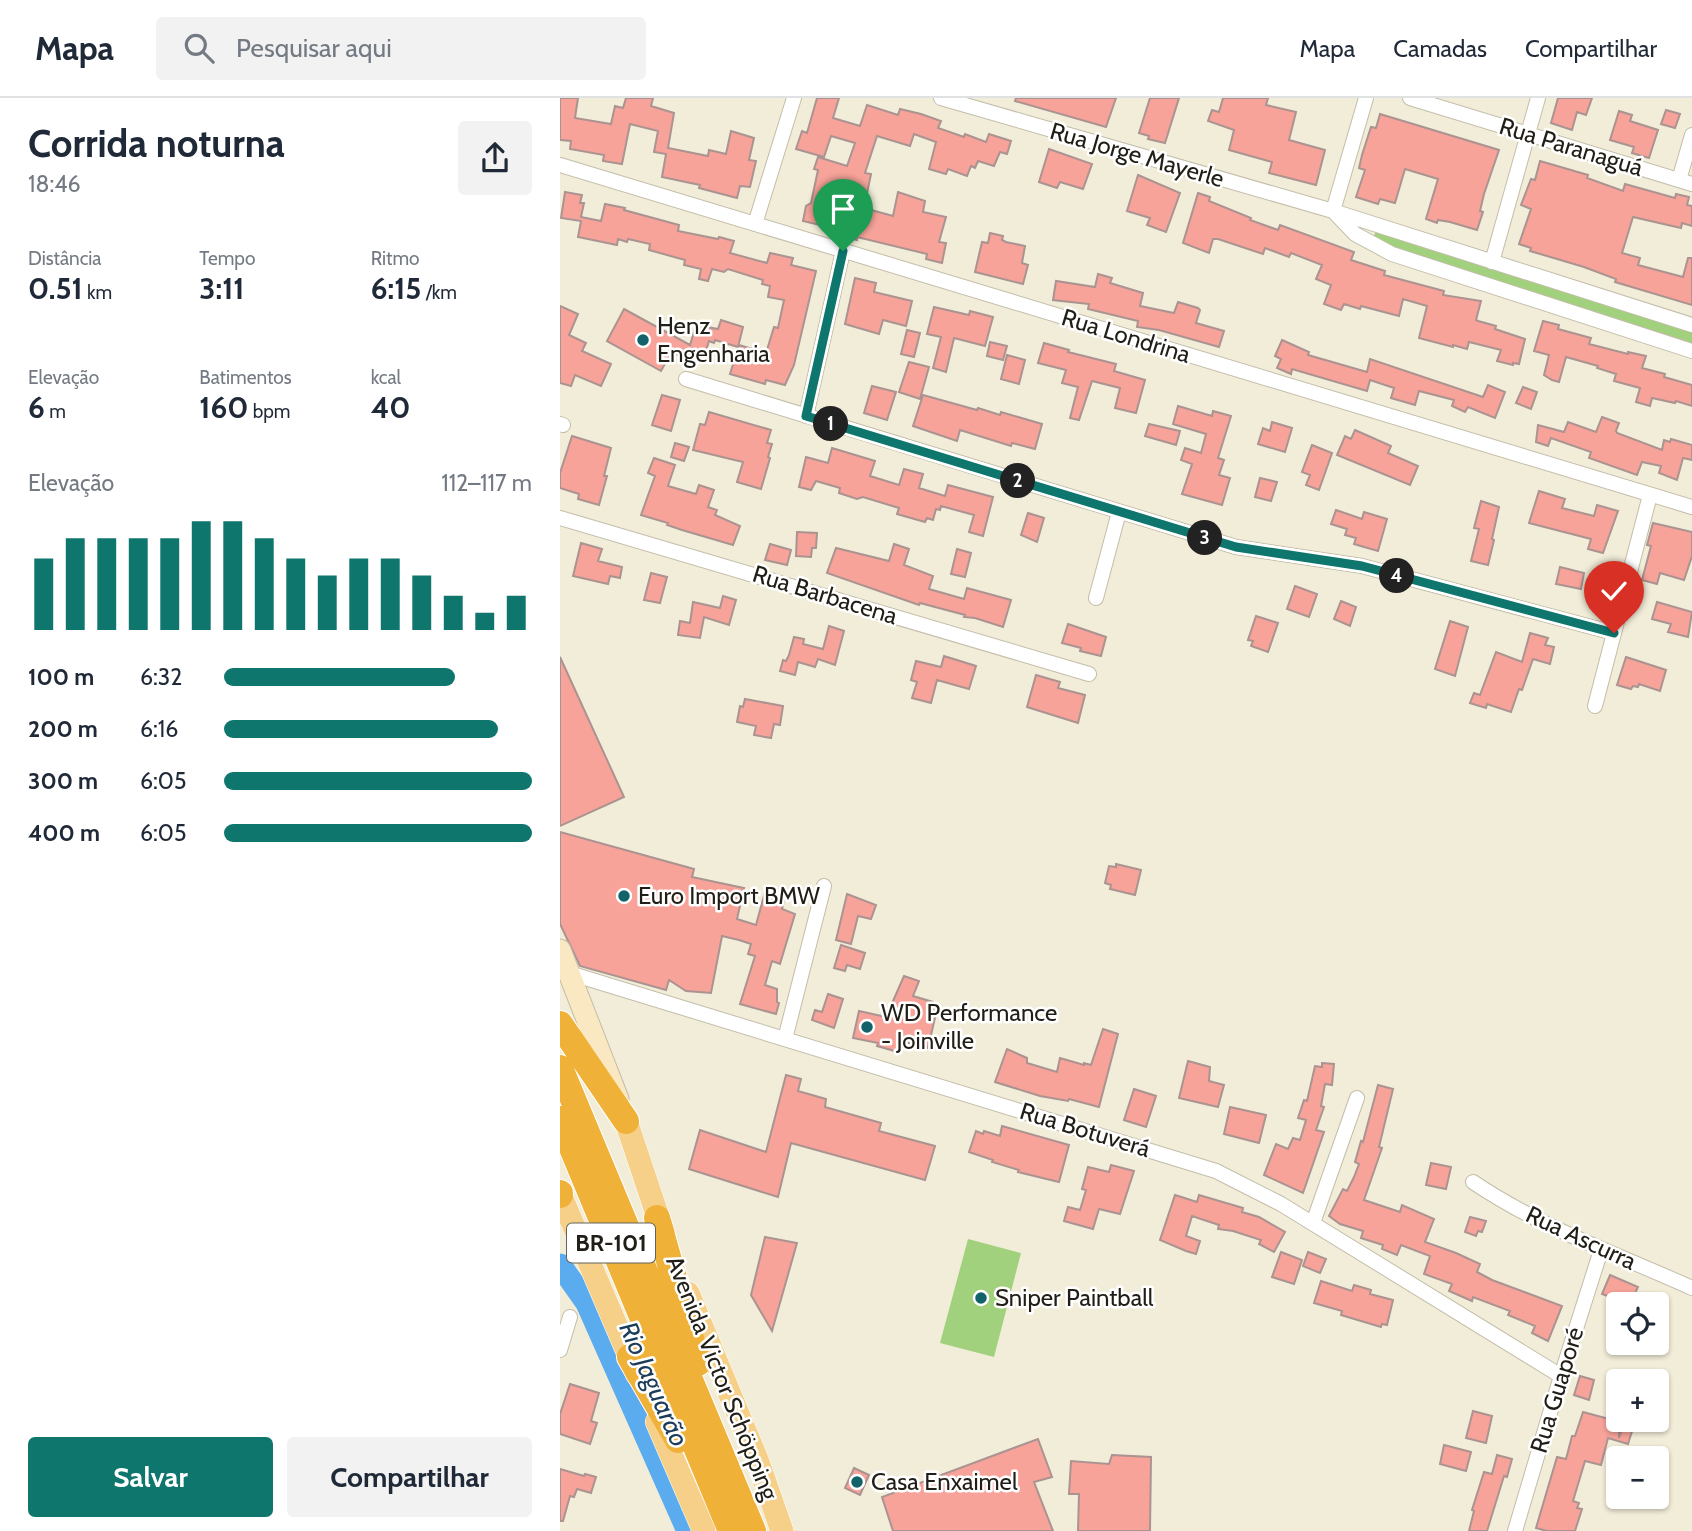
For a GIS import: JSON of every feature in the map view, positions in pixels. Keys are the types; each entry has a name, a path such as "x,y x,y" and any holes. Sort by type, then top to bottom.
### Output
{"highway":[{"path":"560,1024 626,1121"},
{"name":"BR-101","path":"560,1068 730,1476 738,1530"},
{"name":"BR-101","path":"560,1119 738,1530"},
{"path":"657,1218 730,1476"},
{"path":"630,1357 738,1530"}],"main road":[{"name":"Avenida Victor Schöpping","path":"560,950 604,1058 657,1218 758,1462 782,1531"},
{"path":"560,1194 704,1531"}],"street":[{"path":"755,224 794,98"},
{"name":"Rua Jorge Mayerle","path":"941,98 1333,211 1692,325"},
{"path":"1333,211 1366,98"},
{"name":"Rua Paranaguá","path":"1410,98 1686,182"},
{"path":"1492,262 1538,98"},
{"path":"1686,182 1692,135"},
{"name":"Rua Londrina","path":"560,166 1692,507"},
{"name":"Rua Jorge Mayerle","path":"1333,211 1355,234 1392,254 1692,351"},
{"path":"806,416 843,251"},
{"path":"685,379 1236,547 1362,566 1614,633"},
{"path":"1595,706 1650,495"},
{"path":"1096,598 1119,512"},
{"name":"Rua Barbacena","path":"560,518 1089,674"},
{"path":"785,1039 824,886"},
{"name":"Rua Botuverá","path":"569,973 1186,1161 1260,1192 1561,1376"},
{"path":"1313,1223 1357,1098"},
{"name":"Rua Ascurra","path":"1473,1182 1502,1202 1601,1250 1692,1288"},
{"name":"Rua Guaporé","path":"1515,1531 1601,1250"},
{"path":"560,1350 570,1317"}],"green space":[{"path":"1375,233 1692,332 1692,343 1375,242"},
{"name":"Sniper Paintball","path":"968,1239 1021,1253 994,1357 940,1343"}],"building":[{"path":"560,98 578,98 575,118 611,124 615,106 623,108 626,98 653,98 651,106 674,113 668,148 708,156 709,150 726,154 731,131 754,138 749,160 756,161 750,187 740,186 737,198 699,188 700,185 662,177 666,154 654,152 658,131 630,124 622,164 603,161 604,155 570,149 571,141 560,140"},
{"path":"817,98 839,98 833,118 860,126 867,105 898,115 900,109 921,114 941,121 938,128 964,137 965,134 986,142 989,134 1011,141 1007,154 1000,152 994,166 978,161 975,168 971,166 967,176 948,169 946,174 929,169 936,142 914,134 910,146 877,136 865,173 871,174 864,208 893,216 898,192 925,201 923,212 946,217 939,242 946,243 942,263 926,259 927,254 857,237 857,240 835,235 837,229 803,221 806,206 811,203 818,170 814,169 818,157 847,166 855,143 831,136 824,157 796,149 802,131 807,133"},
{"path":"1016,98 1116,98 1106,127 1015,101"},
{"path":"1150,98 1179,98 1165,143 1148,139 1149,136 1139,133"},
{"path":"1223,98 1268,98 1266,105 1296,112 1289,140 1325,150 1316,185 1269,173 1272,162 1229,150 1234,130 1208,121 1212,110 1219,112"},
{"path":"1558,98 1592,98 1586,115 1577,112 1572,130 1551,123"},
{"path":"1666,110 1680,114 1675,128 1661,124"},
{"path":"1619,111 1632,115 1630,121 1658,130 1649,158 1632,153 1634,147 1610,140"},
{"path":"1380,114 1499,150 1484,194 1480,211 1483,212 1477,230 1450,222 1438,220 1437,223 1426,219 1438,179 1405,169 1395,203 1380,199 1378,204 1356,197 1365,170 1359,168 1362,155 1371,127 1376,128"},
{"path":"1049,149 1092,164 1083,189 1060,182 1057,188 1039,182"},
{"path":"1540,161 1588,175 1587,178 1623,191 1625,184 1675,198 1676,194 1689,197 1687,205 1692,206 1692,226 1682,223 1681,228 1633,217 1622,253 1640,258 1638,265 1683,277 1688,258 1692,258 1692,305 1615,282 1616,279 1530,251 1531,248 1519,244 1531,209 1521,205 1531,179 1535,180"},
{"path":"1138,175 1180,193 1166,232 1147,225 1150,218 1127,211"},
{"path":"565,192 582,195 580,203 584,203 581,217 601,221 605,204 625,208 624,210 679,225 678,231 734,241 730,253 767,263 770,253 793,258 791,265 816,271 794,365 785,385 766,380 765,384 730,374 739,345 766,353 774,327 778,328 784,300 768,297 770,286 762,284 763,280 728,269 724,272 712,269 708,281 699,279 701,269 684,265 685,260 649,250 650,244 618,239 617,245 578,237 581,221 561,218"},
{"path":"1198,193 1210,197 1209,201 1251,218 1250,220 1278,230 1280,225 1354,252 1351,260 1385,271 1384,275 1444,291 1443,295 1481,301 1476,320 1525,339 1519,364 1497,361 1501,350 1469,342 1467,349 1453,347 1419,338 1427,306 1403,299 1399,316 1361,306 1360,309 1344,304 1341,310 1324,304 1331,285 1316,279 1322,265 1291,253 1289,257 1265,248 1263,254 1213,239 1209,253 1183,243"},
{"path":"990,233 1003,236 1002,240 1006,242 1025,246 1022,263 1028,265 1023,284 975,272 982,242 988,243"},
{"path":"1098,274 1112,278 1110,283 1143,293 1140,306 1174,313 1178,302 1198,308 1200,310 1196,323 1224,331 1219,347 1159,330 1137,327 1138,321 1088,309 1089,304 1053,300 1056,281 1095,287"},
{"path":"855,278 876,283 874,292 912,301 906,326 883,320 879,334 845,324"},
{"path":"560,306 578,314 569,335 586,343 582,351 611,364 601,386 575,375 571,386 560,383"},
{"path":"934,307 993,317 985,346 954,338 946,372 933,368 941,337 927,334"},
{"name":"Henz Engenharia","path":"624,309 690,345 696,325 718,329 721,320 743,327 738,347 715,340 714,343 709,341 703,361 671,353 661,371 607,341"},
{"path":"1543,321 1559,325 1558,329 1591,338 1589,344 1646,356 1642,368 1692,385 1692,406 1652,398 1650,406 1636,402 1640,388 1614,381 1616,374 1597,368 1598,366 1566,357 1559,382 1552,380 1544,375 1549,355 1534,351"},
{"path":"907,330 920,333 914,357 901,354"},
{"path":"1282,340 1309,352 1308,355 1367,372 1370,359 1483,397 1488,385 1505,392 1495,418 1468,407 1465,412 1452,406 1454,400 1419,391 1415,405 1391,398 1394,388 1370,380 1367,391 1292,369 1291,374 1277,368 1281,359 1275,356"},
{"path":"990,342 1007,346 1003,360 987,356"},
{"path":"1044,343 1116,364 1114,371 1145,380 1136,413 1115,408 1120,388 1092,381 1079,420 1070,418 1078,387 1062,383 1066,370 1038,363"},
{"path":"1007,355 1025,360 1019,384 1001,379"},
{"path":"909,362 929,367 920,399 899,392"},
{"path":"872,386 896,392 887,420 864,413"},
{"path":"1523,387 1537,392 1531,409 1516,403"},
{"path":"662,395 680,400 671,431 652,425"},
{"path":"923,395 1042,424 1035,449 1012,443 1011,446 960,430 957,441 913,426"},
{"path":"1178,406 1212,416 1213,411 1231,416 1218,458 1224,460 1219,475 1230,478 1222,505 1182,494 1192,464 1181,460 1185,448 1201,453 1206,434 1173,424"},
{"path":"709,412 771,430 767,443 772,444 768,457 770,458 761,489 737,482 743,462 693,450 700,424 705,425"},
{"path":"1602,417 1619,423 1617,433 1662,450 1664,440 1670,442 1671,439 1692,445 1692,460 1683,458 1677,480 1659,473 1661,466 1642,462 1637,475 1589,458 1591,452 1551,438 1548,446 1536,442 1538,425 1564,432 1568,422 1596,432"},
{"path":"1272,422 1292,428 1285,452 1258,444 1263,428 1270,431"},
{"path":"1149,424 1180,431 1176,445 1145,436"},
{"path":"1355,430 1391,446 1388,453 1418,466 1410,485 1337,455 1345,436 1351,439"},
{"path":"572,436 611,448 599,505 578,499 579,494 560,488 560,473"},
{"path":"675,443 689,447 684,461 671,457"},
{"path":"1312,445 1332,453 1319,490 1306,485 1310,475 1302,472"},
{"path":"832,448 875,461 870,476 899,485 904,469 923,474 919,488 945,496 948,485 993,497 983,536 969,532 974,515 941,506 940,510 936,509 933,520 927,518 925,522 897,514 899,508 863,497 857,499 839,493 840,488 816,481 811,490 799,487 806,457 828,463"},
{"path":"654,458 675,465 668,486 696,494 699,485 714,490 708,507 717,510 715,515 740,526 733,545 641,515 655,476 648,473"},
{"path":"1260,478 1277,482 1271,501 1255,497"},
{"path":"1539,491 1565,499 1562,508 1594,516 1597,505 1618,511 1603,553 1588,549 1591,539 1529,523"},
{"path":"1481,501 1499,507 1488,565 1471,561 1479,529 1474,528"},
{"path":"1336,510 1362,519 1364,512 1387,519 1378,551 1354,544 1356,538 1345,535 1347,529 1331,524"},
{"path":"1028,513 1044,518 1037,542 1021,535"},
{"path":"1653,523 1692,532 1692,556 1684,580 1660,573 1657,584 1642,580 1651,546 1647,545"},
{"path":"797,532 817,533 816,548 812,548 811,557 796,556"},
{"path":"581,543 602,549 598,561 622,567 620,578 610,576 608,584 573,576"},
{"path":"770,544 791,550 787,565 765,560"},
{"path":"894,544 909,549 904,565 933,576 929,589 964,599 967,588 1011,600 1003,627 920,603 919,605 827,573 836,548 889,561"},
{"path":"957,549 971,553 965,577 951,574"},
{"path":"1560,567 1584,573 1581,589 1556,584"},
{"path":"651,573 667,577 660,603 644,600"},
{"path":"1295,586 1317,594 1309,617 1287,609"},
{"path":"723,596 736,600 729,625 704,617 700,638 678,635 680,621 690,623 693,602 720,608"},
{"path":"1341,601 1356,607 1350,626 1334,619"},
{"path":"1657,602 1692,612 1688,637 1668,632 1671,624 1652,619"},
{"path":"1256,616 1278,623 1268,652 1251,646 1253,641 1248,640"},
{"path":"1450,621 1468,627 1455,676 1435,669"},
{"path":"1068,624 1106,637 1101,656 1062,643"},
{"path":"829,626 844,631 835,665 818,659 815,667 798,662 795,675 780,671 783,660 786,661 789,655 794,637 804,639 803,644 823,649"},
{"path":"1530,633 1548,638 1545,645 1554,647 1550,664 1533,659 1511,712 1487,704 1486,708 1470,703 1474,693 1480,695 1496,652 1522,662"},
{"path":"944,656 976,666 969,689 937,680 931,703 912,698 917,682 911,680 916,661 941,667"},
{"path":"560,657 624,797 560,826"},
{"path":"1626,657 1666,670 1660,691 1639,684 1631,689 1617,685"},
{"path":"1036,675 1060,682 1058,688 1085,695 1078,723 1027,707"},
{"path":"745,699 783,706 780,725 774,724 771,738 754,735 756,726 737,722 740,706 743,707"},
{"name":"Euro Import BMW","path":"560,832 694,869 692,877 744,888 737,919 756,925 765,892 785,897 782,909 795,914 780,964 772,961 765,985 777,989 779,1003 776,1014 740,1004 755,956 748,954 751,944 739,940 722,936 711,993 686,991 669,980 666,990 580,966 560,924"},
{"path":"1116,864 1141,870 1135,895 1110,889 1111,885 1105,883 1109,866 1116,867"},
{"path":"847,894 876,905 871,919 858,916 851,944 836,940"},
{"path":"841,945 865,953 860,969 847,965 845,971 834,968"},
{"path":"904,976 919,981 913,996 933,1002 931,1008 937,1009 928,1048 901,1041 898,1052 877,1046 878,1043 853,1038 859,1011 886,1017"},
{"path":"828,994 843,999 834,1028 812,1020 815,1010 822,1012"},
{"path":"1103,1029 1118,1034 1099,1107 1069,1099 1040,1096 995,1082 1007,1049 1027,1058 1027,1063 1057,1072 1060,1058 1091,1065"},
{"path":"1188,1061 1210,1067 1209,1081 1224,1085 1218,1107 1179,1098"},
{"path":"1322,1063 1334,1064 1332,1085 1325,1084 1321,1106 1324,1107 1316,1130 1324,1132 1303,1193 1264,1175 1276,1144 1288,1149 1293,1138 1300,1140 1306,1120 1298,1118 1304,1100 1307,1101 1315,1066 1322,1067"},
{"path":"786,1075 801,1079 798,1091 826,1099 825,1107 881,1123 879,1131 935,1146 925,1180 791,1143 778,1197 689,1169 700,1130 766,1152"},
{"path":"1378,1085 1393,1089 1379,1147 1382,1148 1364,1200 1400,1212 1402,1205 1434,1219 1425,1242 1480,1264 1477,1272 1492,1280 1562,1306 1548,1341 1532,1333 1535,1326 1508,1315 1510,1311 1473,1297 1472,1301 1449,1291 1452,1284 1424,1274 1430,1256 1401,1245 1397,1255 1382,1249 1383,1245 1361,1238 1363,1231 1340,1224 1329,1216 1343,1189 1347,1191 1359,1164 1355,1162"},
{"path":"1134,1089 1156,1096 1146,1127 1124,1120"},
{"path":"1230,1107 1266,1115 1259,1143 1224,1134"},
{"path":"1002,1126 1069,1145 1059,1182 1018,1172 1019,1170 969,1152 976,1131 1000,1136"},
{"path":"1431,1163 1451,1167 1446,1189 1426,1185"},
{"path":"1111,1165 1134,1171 1120,1214 1099,1209 1093,1229 1064,1221 1068,1207 1080,1210 1086,1190 1082,1189 1088,1167 1109,1172"},
{"path":"1175,1195 1197,1202 1199,1195 1243,1208 1242,1212 1259,1217 1285,1232 1274,1252 1259,1244 1261,1240 1218,1229 1219,1225 1192,1216 1186,1236 1200,1241 1196,1254 1186,1251 1160,1240"},
{"path":"1470,1217 1486,1221 1482,1232 1478,1231 1476,1236 1465,1232"},
{"path":"765,1237 797,1243 772,1331 751,1295"},
{"path":"1281,1252 1302,1260 1294,1284 1272,1277"},
{"path":"1308,1252 1326,1259 1320,1273 1303,1266"},
{"path":"1610,1275 1638,1287 1636,1292 1602,1294"},
{"path":"1321,1281 1352,1291 1354,1285 1371,1290 1370,1294 1393,1300 1387,1325 1382,1324 1381,1327 1341,1315 1342,1311 1314,1303"},
{"path":"1580,1376 1594,1380 1589,1400 1574,1395"},
{"path":"570,1384 599,1393 591,1421 597,1423 590,1444 560,1434 560,1414"},
{"path":"1473,1411 1492,1416 1486,1443 1466,1438"},
{"path":"1583,1412 1606,1418 1606,1432 1619,1432 1619,1438 1621,1432 1632,1432 1628,1444 1608,1438 1601,1465 1585,1461 1573,1501 1579,1503 1577,1508 1582,1509 1575,1531 1547,1531 1536,1528 1557,1457 1566,1459 1572,1436 1575,1436"},
{"path":"1038,1439 1052,1477 1034,1482 1053,1531 893,1531 882,1497"},
{"path":"1444,1445 1471,1452 1466,1471 1440,1464"},
{"path":"1112,1455 1151,1457 1150,1531 1078,1531 1079,1494 1069,1494 1071,1461 1109,1464"},
{"path":"1497,1455 1512,1459 1507,1477 1504,1476 1487,1531 1469,1531 1474,1511 1472,1510 1484,1472 1492,1474"},
{"name":"Casa Enxaimel","path":"854,1468 869,1475 860,1495 845,1488"},
{"path":"560,1469 596,1477 591,1493 577,1489 574,1497 570,1496 563,1521 560,1521"}],"waterway":[{"name":"Rio Jaguarão","path":"560,1265 587,1303 688,1531"}],"place":[{"name":"Henz Engenharia","path":"643,340"},
{"name":"Euro Import BMW","path":"624,896"},
{"name":"WD Performance - Joinville","path":"867,1027"},
{"name":"Sniper Paintball","path":"981,1298"},
{"name":"Casa Enxaimel","path":"857,1482"}],"route":[{"path":"843,251 806,416 1236,547 1362,566 1614,633"}]}
